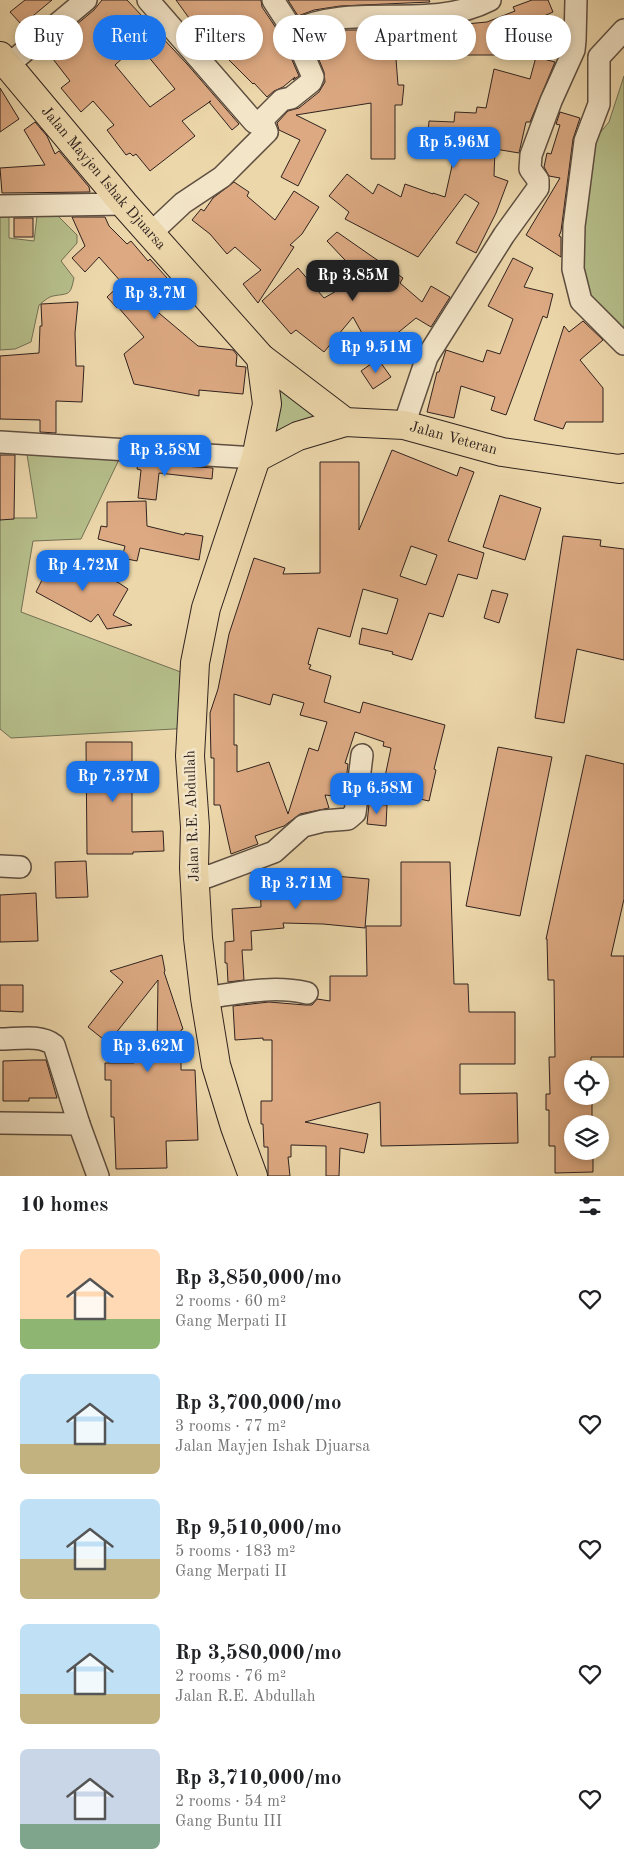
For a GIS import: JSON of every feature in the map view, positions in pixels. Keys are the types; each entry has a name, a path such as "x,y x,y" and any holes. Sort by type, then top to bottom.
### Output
{"main road":[{"name":"Jalan Mayjen Ishak Djuarsa","path":"4,61 124,204 261,358 346,422"},
{"name":"Jalan R.E. Abdullah","path":"253,1176 234,1127 216,1065 198,938 194,868 196,827 190,756 195,663 206,608 256,458 266,404 261,358"},
{"name":"Jalan Veteran","path":"346,422 404,426 502,452 619,469 624,468"},
{"path":"256,458 298,436 346,422"}],"street":[{"path":"4,61 86,0"},
{"path":"148,0 254,122 262,120 282,100 291,98 311,82 313,77 306,60"},
{"path":"273,0 283,15"},
{"path":"346,18 434,16 478,6 490,0"},
{"path":"404,426 427,356 504,235 538,188 538,180 530,169 531,155 551,101 574,50 576,0"},
{"path":"624,30 599,56 599,104 585,142 574,226 573,269 581,301 624,344"},
{"path":"150,234 183,203 222,177 267,132 262,120"},
{"path":"0,206 124,204"},
{"path":"0,442 256,458"},
{"path":"194,868 207,877 274,852 303,826 322,821 348,819 354,813 362,755"},
{"path":"206,998 262,988 286,989 307,993"},
{"path":"0,1039 37,1038 44,1039 54,1045 98,1176"},
{"path":"0,1123 79,1124"}],"green space":[{"path":"624,76 624,344 581,301 583,153 609,122"},
{"path":"55,213 77,235 77,243 61,261 74,278 70,291 66,294 51,297 39,305 31,342 15,349 0,350 0,215 9,215 9,238 34,241 37,216"},
{"path":"261,358 345,422 256,458"},
{"path":"26,448 124,449 81,539 33,541 21,612 194,677 192,728 11,738 0,729 0,518 37,518"}],"building":[{"path":"25,0 52,0 34,15 15,15 15,17 10,12"},
{"path":"102,0 127,0 141,15 93,15 93,60 120,60 115,65 150,107 175,89 151,60 166,60 166,42 176,52 176,60 183,60 239,124 232,130 209,102 182,121 195,136 150,171 136,154 133,156 130,153 126,155 107,130 114,125 93,101 81,112 61,88 70,81 54,60 83,60 83,19"},
{"path":"176,0 261,0 262,7 273,24 273,60 292,60 299,76 267,97 229,60 263,60 263,15 187,15"},
{"path":"288,0 429,0 430,2 340,6 297,15"},
{"path":"532,0 548,0 553,12 546,15 505,15 515,11 513,7"},
{"path":"486,22 486,55 476,55 476,23"},
{"path":"346,30 356,30 356,60 396,60 398,85 404,85 402,105 395,105 395,159 371,159 371,103 296,115 326,130 298,186 281,177 300,140 279,130 277,123 288,111 299,108 319,92 325,82 324,72 319,60 346,60"},
{"path":"535,60 555,62 530,122 526,122 519,153 495,149 494,176 508,181 496,213 476,253 456,243 479,203 465,194 418,257 345,219 349,212 329,196 347,174 373,194 378,184 401,197 405,184 445,197 456,148 427,145 429,121 454,122 455,112 476,113 477,107 486,108 494,69 530,79"},
{"path":"0,88 19,119 0,132"},
{"path":"560,112 580,118 573,139 559,236 561,237 561,257 526,235 560,178 549,176 544,167 547,153 551,154 560,125 556,124"},
{"path":"35,122 47,136 55,154 59,151 89,187 90,192 2,193 0,168 45,165 24,130"},
{"path":"234,182 249,192 247,196 275,220 294,191 319,207 302,234 290,245 294,247 258,303 243,284 261,270 235,247 227,254 210,234 192,220 201,209 204,211 213,198"},
{"path":"72,217 105,217 109,226 127,244 131,241 148,261 150,259 176,288 153,308 198,346 233,350 237,355 236,366 246,367 243,394 199,390 199,396 134,384 124,354 144,337 107,297 122,283 99,257 85,272 72,258 85,246"},
{"path":"14,218 33,218 33,237 14,237"},
{"path":"337,232 403,278 400,283 422,302 431,286 450,297 431,327 416,318 373,353 353,317 324,352 296,330 291,334 262,301 298,268 324,298 361,277 327,241"},
{"path":"513,258 533,268 524,287 553,294 547,318 543,316 506,415 491,410 495,397 461,386 454,418 427,412 437,372 439,372 446,350 483,362 487,350 500,354 513,319 488,306"},
{"path":"78,302 75,333 76,366 84,366 82,402 56,401 56,433 40,432 40,420 0,419 0,356 39,353 40,326 42,326 41,304"},
{"path":"583,321 603,340 580,360 603,388 603,422 566,422 563,429 534,420 564,326 569,332"},
{"path":"378,359 391,377 373,389 361,371"},
{"path":"392,450 457,476 460,467 474,472 448,541 484,553 477,579 458,574 443,617 429,613 412,660 392,654 393,652 359,644 362,628 387,634 398,599 363,589 350,637 318,628 308,664 311,665 309,669 331,676 324,702 360,713 363,702 445,725 434,769 436,770 429,801 382,791 391,748 383,746 384,742 355,732 345,763 348,764 344,797 325,795 329,808 300,814 284,826 255,836 258,844 231,854 220,805 214,805 214,758 211,758 210,713 218,689 229,634 254,558 285,568 283,574 320,573 320,462 359,462 359,530","holes":["411,546 437,555 426,585 400,576","234,694 270,705 273,694 304,703 300,715 327,722 318,751 309,748 288,814 269,762 237,772 237,745 234,745"]},
{"path":"0,455 15,455 14,519 0,520"},
{"path":"138,463 213,468 212,479 159,473 156,500 138,498 141,470 137,469"},
{"path":"500,495 541,508 525,560 483,547"},
{"path":"146,501 147,526 184,535 185,533 203,536 199,560 140,548 137,561 122,558 125,546 98,539 101,526 107,527 107,502"},
{"path":"563,536 601,540 600,546 624,549 624,660 577,649 564,723 535,718"},
{"path":"55,554 119,583 128,589 113,615 132,625 107,629 98,614 91,622 36,592"},
{"path":"492,590 508,594 499,623 484,618"},
{"path":"86,742 132,742 132,832 163,831 164,851 133,852 133,854 87,854"},
{"path":"498,747 552,757 520,916 466,906"},
{"path":"586,755 624,764 624,899 611,956 624,956 624,1057 591,1057 591,1060 564,1060 564,1105 592,1105 592,1115 564,1115 564,1160 593,1160 593,1172 555,1173 555,1146 549,1146 549,1110 546,1110 546,1094 550,1094 549,1057 555,1057 554,980 548,980 546,939"},
{"path":"369,804 387,805 386,826 367,824"},
{"path":"86,861 88,897 56,898 55,862"},
{"path":"401,862 450,862 454,984 468,984 469,1012 515,1012 515,1064 460,1064 460,1094 517,1093 518,1143 381,1146 380,1102 305,1122 368,1134 364,1153 340,1148 339,1176 326,1176 326,1146 291,1145 291,1157 288,1157 290,1176 268,1176 268,1147 264,1147 261,1101 272,1101 272,1040 263,1040 263,1038 235,1040 233,1006 269,1002 312,1005 317,999 330,1001 330,976 367,976 366,926 401,926"},
{"path":"269,872 291,872 291,876 335,876 369,879 365,928 283,923 284,928 251,931 252,950 242,950 244,980 228,982 227,963 225,963 225,942 234,941 232,909 261,907 260,880"},
{"path":"36,893 38,941 0,942 0,895"},
{"path":"162,955 164,972 183,1029 181,1030 181,1070 195,1070 198,1140 166,1141 167,1168 116,1169 114,1117 111,1117 111,1080 105,1080 105,1063 134,1063 109,1044 157,1044 158,980 108,1043 88,1027 123,982 110,971"},
{"path":"0,985 23,985 23,1012 0,1011"},
{"path":"46,1060 57,1098 29,1098 29,1101 3,1101 3,1061"}]}
